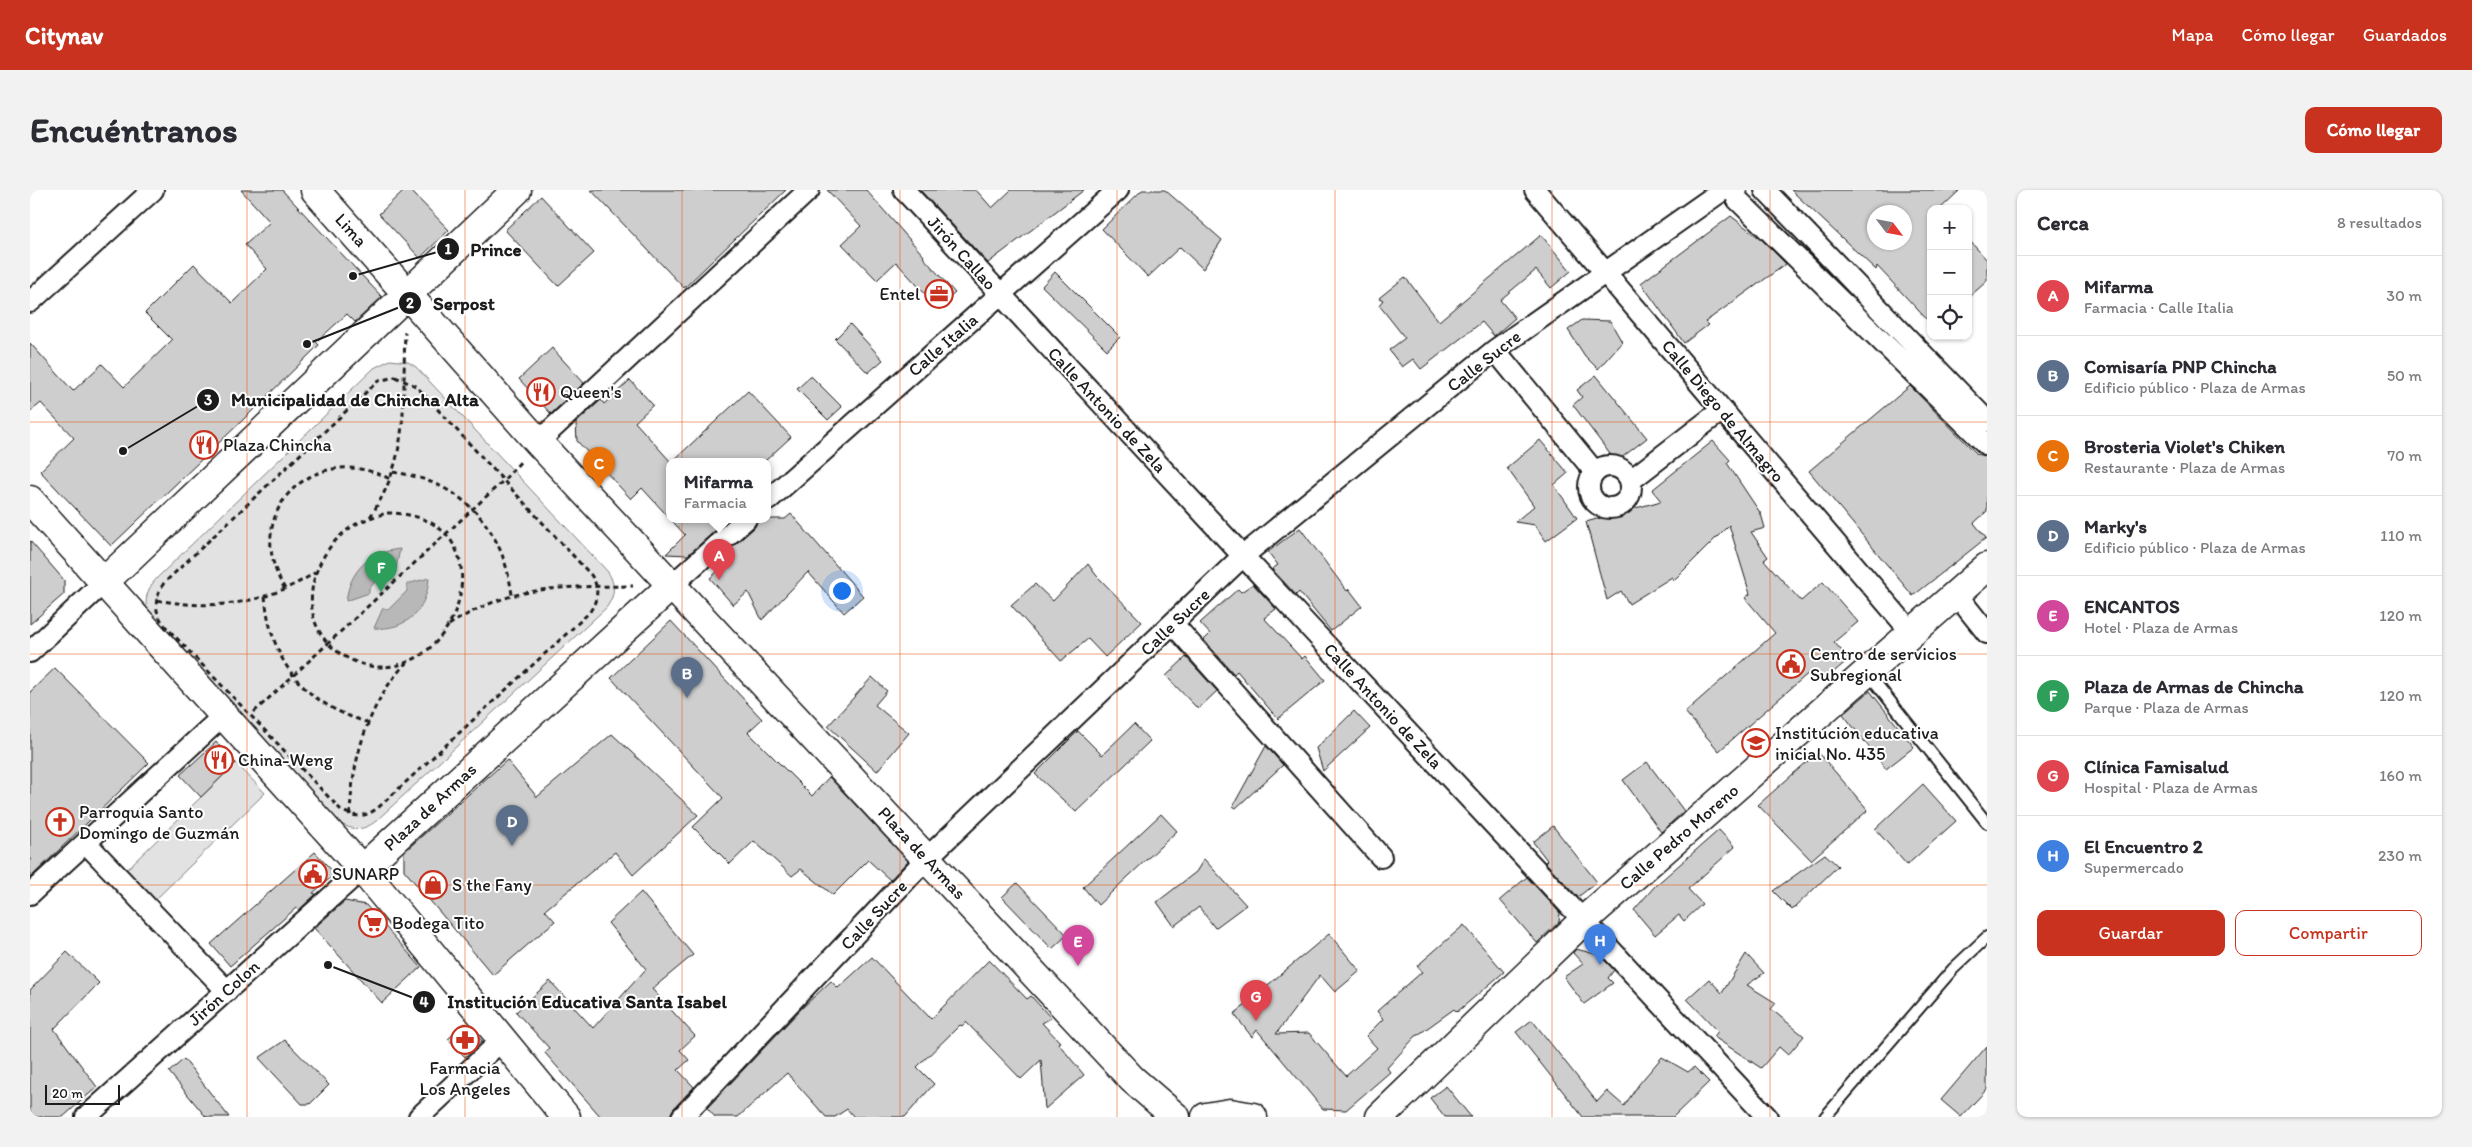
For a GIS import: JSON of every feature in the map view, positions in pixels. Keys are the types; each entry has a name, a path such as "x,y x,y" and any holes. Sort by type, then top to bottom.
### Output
{"main road":[{"name":"Lima","path":"315,190 408,292"},
{"path":"104,582 517,190"},
{"name":"Plaza de Armas","path":"408,292 538,442 671,586 1132,1079 1176,1117"},
{"path":"30,500 104,582 237,720 566,1117"},
{"name":"Calle Pedro Moreno","path":"1380,1117 1583,921 1987,567"},
{"name":"Plaza de Armas","path":"362,869 671,586"},
{"path":"1206,1117 1230,1113 1253,1117"}],"street":[{"path":"30,302 153,190"},
{"path":"538,442 809,190"},
{"name":"Jirón Callao","path":"904,190 1000,295"},
{"name":"Calle Italia","path":"771,497 1118,190"},
{"name":"Calle Diego de Almagro","path":"1535,190 1912,632"},
{"name":"Calle Sucre","path":"682,1117 927,858 1242,556 1495,350 1723,190"},
{"path":"1736,190 1737,199 1987,445"},
{"path":"1764,190 1987,421"},
{"name":"Calle Antonio de Zela","path":"1000,295 1767,1117"},
{"path":"1495,350 1594,471"},
{"path":"1631,480 1722,410"},
{"path":"1611,465 1620,467 1626,472 1631,480 1631,490 1627,500 1620,506 1610,509 1600,506 1592,500 1588,490 1589,480 1594,471 1611,465"},
{"path":"671,586 742,523"},
{"path":"30,652 104,582"},
{"path":"1956,594 1987,633"},
{"path":"1173,624 1381,857"},
{"path":"30,894 86,843 237,720"},
{"path":"86,843 226,992"},
{"name":"Jirón Colon","path":"86,1117 362,869"},
{"path":"419,1117 502,1040"}],"lane":[{"path":"1867,672 1987,824"},
{"path":"1825,1117 1953,969 1987,937"}],"path":[{"path":"370,517 393,472 403,429 403,378 408,292"},
{"path":"395,377 403,378 416,386 504,480 592,575 597,586 597,596 588,613 388,800 366,816 350,815 341,810 237,720 160,619 156,600 164,583 378,381 395,377"},
{"path":"237,720 293,676 328,644 504,480 538,442"},
{"path":"285,589 277,576 270,547 275,517 291,491 309,477 331,468 362,467 390,479"},
{"path":"393,472 414,475 435,483 454,494 473,509 498,542 506,563 512,595"},
{"path":"448,626 459,603 463,574 459,559 445,535 432,524 418,516 403,513 387,513 370,517 346,530 324,554 316,572 311,601 317,624 328,644 353,661 381,667 408,660 425,650 448,626 489,603 512,595 542,588 671,586"},
{"path":"147,597 156,600 208,606 234,604 285,589 316,572"},
{"path":"265,596 267,618 273,639 282,659 293,676 309,694 327,707 369,723"},
{"path":"352,824 350,815 355,762 369,723 386,689 408,660"}],"shaded area":[{"path":"390,360 408,362 416,367 608,572 612,581 613,595 606,608 376,821 364,828 350,828 341,824 151,620 146,603 148,592 158,577 374,368"},
{"path":"400,549 396,568 389,569 369,588 369,593 346,601 352,580 363,564 379,554"},
{"path":"429,578 424,600 413,616 396,626 374,628 383,608 389,609 407,591 407,584"},
{"path":"236,763 265,793 154,901 125,871"}],"building":[{"path":"241,190 282,190 382,297 355,322 347,314 316,342 319,345 111,546 40,471 74,438 41,403 30,412 30,343 73,391 102,364 124,387 172,340 145,313 194,264 232,303 267,269 245,245 270,222"},
{"path":"404,190 410,190 449,230 420,258 379,214"},
{"path":"591,190 786,190 684,288"},
{"path":"827,190 866,190 955,293 938,308 896,262 877,280 842,244 861,226"},
{"path":"920,190 976,190 992,208 1011,190 1084,190 988,263"},
{"path":"1142,190 1165,190 1222,240 1203,269 1180,247 1148,277 1102,229"},
{"path":"1791,190 1960,190 1944,205 1927,205 1927,320 1877,266 1876,270"},
{"path":"541,196 594,253 558,286 505,230"},
{"path":"1731,216 1762,240 1786,264 1705,322 1708,325 1684,343 1641,283"},
{"path":"1541,235 1571,271 1551,288 1536,270 1500,300 1515,318 1494,336 1482,322 1421,369 1413,359 1402,367 1389,350 1405,338 1379,305 1383,300 1379,298 1405,277 1439,321"},
{"path":"1972,243 1987,260 1987,281 1972,294"},
{"path":"1055,272 1120,337 1107,350 1042,286"},
{"path":"1582,320 1610,321 1622,342 1598,369 1585,356 1568,330"},
{"path":"850,324 883,360 868,373 835,339"},
{"path":"552,348 584,383 551,414 519,379"},
{"path":"1596,375 1647,438 1616,462 1573,405 1582,397 1577,390"},
{"path":"811,376 842,407 828,420 797,389"},
{"path":"630,380 653,405 635,422 667,458 666,515 642,488 631,499 577,441 576,423 601,400 604,404"},
{"path":"1910,386 1977,454 1987,457 1987,511 1974,523 1986,538 1913,596 1809,471"},
{"path":"748,391 791,437 768,458 676,458"},
{"path":"1540,440 1568,473 1554,485 1577,518 1546,541 1535,525 1515,522 1534,506 1507,468"},
{"path":"1713,441 1730,460 1727,463 1761,514 1765,528 1751,532 1768,557 1764,560 1801,601 1823,582 1858,622 1834,642 1849,659 1822,682 1812,670 1719,751 1685,712 1775,633 1745,598 1750,594 1729,525 1674,580 1672,577 1629,604 1621,591 1607,600 1586,522 1661,501 1652,490"},
{"path":"791,514 863,596 844,613 808,572 762,620 748,592 733,605 710,578 733,558 721,557 754,528 756,523 771,523 771,519 785,519"},
{"path":"674,523 724,523 688,555 666,554 685,535"},
{"path":"1300,528 1347,591 1349,589 1362,606 1331,631 1299,592 1296,595 1272,569 1278,565 1268,552"},
{"path":"30,541 64,580 64,594 30,624"},
{"path":"1088,564 1096,575 1142,622 1105,657 1088,639 1061,661 1011,605 1035,584 1053,601"},
{"path":"1253,584 1276,609 1264,618 1302,659 1305,656 1325,680 1278,719 1237,671 1234,674 1204,640 1210,634 1200,623 1238,589 1241,592"},
{"path":"671,621 762,719 748,732 812,796 829,777 908,861 890,880 868,860 833,895 801,869 792,876 754,841 730,864 693,827 723,798 611,678"},
{"path":"1186,657 1217,691 1198,709 1166,676"},
{"name":"Parroquia Santo Domingo de Guzmán","path":"55,668 149,763 30,878 30,692"},
{"path":"872,677 887,691 875,705 909,733 877,771 828,726"},
{"path":"1870,691 1914,747 1886,769 1843,714"},
{"path":"1354,711 1370,728 1323,771 1316,748"},
{"path":"1134,724 1150,741 1076,812 1035,774 1078,731 1102,755"},
{"path":"612,734 698,815 633,875 615,852 545,910 555,921 493,975 404,870 404,852 507,760 537,797"},
{"path":"216,742 236,763 201,797 180,775"},
{"path":"1266,746 1283,765 1236,808 1233,806"},
{"path":"1818,752 1868,810 1811,860 1758,805"},
{"path":"1647,762 1684,811 1661,832 1623,780"},
{"path":"1923,784 1956,821 1907,865 1875,829"},
{"path":"1161,814 1177,831 1098,905 1083,887"},
{"path":"1553,826 1597,882 1578,897 1545,862 1547,860 1533,842"},
{"path":"1719,830 1735,847 1688,889 1702,904 1684,921 1679,915 1655,935 1634,910 1655,886"},
{"path":"315,852 335,874 313,893 316,894 299,910 296,908 230,966 211,944"},
{"path":"1825,854 1838,866 1792,910 1773,891"},
{"path":"1204,859 1246,905 1215,928 1199,907 1174,926 1157,902 1196,872"},
{"path":"1527,877 1560,913 1559,922 1537,943 1500,900"},
{"path":"1017,883 1067,935 1052,949 1002,897"},
{"path":"641,892 693,955 652,989 695,1036 680,1050 689,1060 678,1070 694,1087 673,1109 670,1117 601,1117 545,1053 549,1048 516,1012 550,981 593,1028 646,969 608,923"},
{"path":"345,901 366,905 421,967 382,1003 314,928"},
{"path":"1464,925 1504,972 1457,1012 1454,1009 1415,1037 1387,1068 1390,1072 1346,1110 1323,1109 1257,1030 1252,1037 1234,1014 1264,991 1263,989 1329,934 1360,971 1335,992 1320,975 1276,1034 1309,1033 1346,1076 1377,1048 1366,1036 1383,1019 1377,1011 1422,972 1417,966"},
{"path":"1576,949 1599,955 1614,970 1608,978 1613,983 1584,1004 1564,977 1583,964 1573,953"},
{"path":"67,952 99,983 54,1029 97,1087 63,1117 30,1117 30,990"},
{"path":"1746,954 1764,973 1747,985 1776,1003 1771,1009 1804,1036 1788,1055 1779,1047 1761,1068 1714,1037 1718,1031 1687,999 1709,979 1722,993"},
{"path":"872,957 931,1019 989,960 1027,999 1031,996 1051,1018 1042,1023 1060,1042 1058,1043 1084,1075 1045,1109 1041,1060 1021,1079 966,1022 962,1026 960,1025 917,1067 934,1084 905,1117 854,1117 847,1109 835,1117 826,1117 787,1073 738,1117 715,1117 707,1108 801,1009 831,981 838,988"},
{"path":"1532,1020 1597,1102 1607,1091 1624,1106 1639,1084 1662,1057 1688,1072 1694,1067 1709,1082 1673,1117 1583,1117 1516,1032"},
{"name":"Farmacia Los Angeles","path":"465,1023 482,1041 465,1057 448,1039"},
{"path":"285,1040 329,1085 310,1104 302,1104 259,1058"},
{"path":"1987,1046 1987,1089 1961,1117 1941,1100"},
{"path":"184,1059 229,1117 206,1117 169,1072"},
{"path":"1446,1086 1471,1117 1445,1117 1430,1098"}],"place":[{"name":"Prince","path":"353,276"},
{"name":"Entel","path":"939,294"},
{"name":"Serpost","path":"307,344"},
{"name":"Queen's","path":"541,392"},
{"name":"Plaza Chincha","path":"204,445"},
{"name":"Municipalidad de Chincha Alta","path":"123,451"},
{"name":"Brosteria Violet's Chiken","path":"599,488"},
{"name":"Mifarma","path":"719,580"},
{"name":"Plaza de Armas de Chincha","path":"381,592"},
{"name":"Centro de servicios Subregional","path":"1791,664"},
{"name":"Comisaría PNP Chincha","path":"687,698"},
{"name":"Institución educativa inicial No. 435","path":"1756,743"},
{"name":"China-Weng","path":"219,760"},
{"name":"Parroquia Santo Domingo de Guzmán","path":"60,822"},
{"name":"Marky's","path":"512,846"},
{"name":"SUNARP","path":"313,874"},
{"name":"S the Fany","path":"433,885"},
{"name":"Bodega Tito","path":"373,923"},
{"name":"Institución Educativa Santa Isabel","path":"328,965"},
{"name":"El Encuentro 2","path":"1600,965"},
{"name":"ENCANTOS","path":"1078,966"},
{"name":"Clínica Famisalud","path":"1256,1021"},
{"name":"Farmacia Los Angeles","path":"465,1040"}]}
